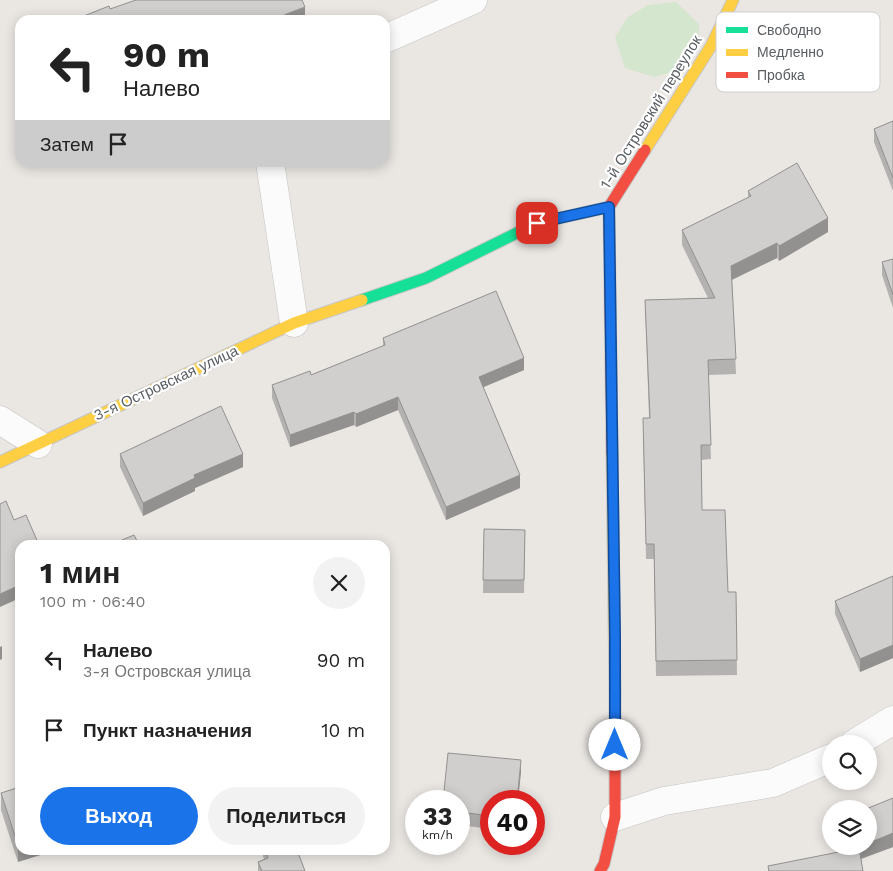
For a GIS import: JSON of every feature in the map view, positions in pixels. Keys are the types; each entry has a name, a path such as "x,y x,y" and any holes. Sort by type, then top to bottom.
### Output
{"street":[{"path":"390,37 473,0"},
{"name":"1-й Островский переулок","path":"727,12 733,0"},
{"name":"1-й Островский переулок","path":"600,871 604,864 615,817 615,637 609,207 716,36"},
{"path":"271,167 294,323"},
{"name":"3-я Островская улица","path":"0,462 294,323 426,278 537,223 609,207"},
{"path":"0,420 38,444"},
{"path":"869,735 893,720"},
{"path":"615,817 664,801 773,783 822,762"}],"green space":[{"path":"676,2 699,24 699,44 676,71 654,77 625,68 615,37 628,17 648,5"}],"building":[{"path":"136,0 302,0 305,7 284,15 86,15 109,6 110,9"},
{"path":"893,121 893,178 874,129"},
{"path":"797,163 828,218 779,246 777,243 731,266 736,359 708,360 711,445 701,445 702,510 725,510 728,592 736,592 737,660 656,661 654,544 646,544 643,418 650,418 645,300 715,298 682,230 751,196 748,191"},
{"path":"893,259 893,295 882,262"},
{"path":"496,291 524,358 479,377 520,475 446,507 398,397 356,414 354,412 290,435 272,385 310,371 311,375 385,345 383,338"},
{"path":"221,406 243,454 194,475 195,478 143,503 120,454"},
{"path":"6,501 14,520 26,515 37,540 15,540 15,587 0,594 0,504"},
{"path":"484,529 525,530 524,580 483,580"},
{"path":"134,535 136,540 122,540"},
{"path":"893,576 893,645 860,659 835,601"},
{"path":"448,753 521,760 518,790 480,790 480,815 470,813 470,790 444,790"},
{"path":"15,789 15,836 1,793"},
{"path":"893,798 893,833 877,840 877,805"},
{"path":"267,855 299,855 305,871 262,871 258,862 268,858"},
{"path":"824,855 860,855 863,871 769,871 768,866"}],"traffic: fast":[{"path":"362,300 426,278 537,223 609,207"}],"traffic: slow":[{"path":"727,12 733,0"},
{"path":"645,150 716,36"},
{"path":"0,462 294,323 362,300"},
{"path":"612,453 615,691"}],"traffic: jam":[{"path":"612,453 609,207 645,150"},
{"path":"600,871 604,864 615,817 615,691"}],"route":[{"path":"537,223 609,207 615,745"}]}
